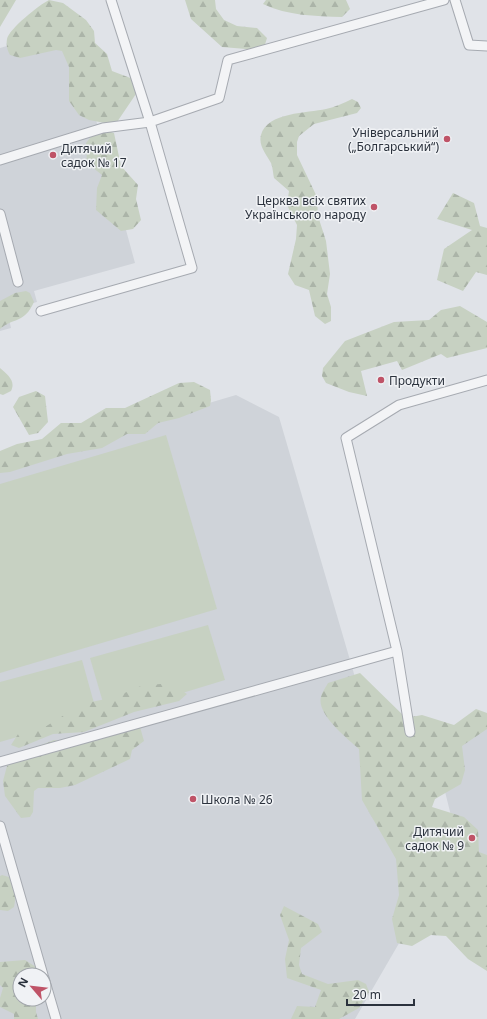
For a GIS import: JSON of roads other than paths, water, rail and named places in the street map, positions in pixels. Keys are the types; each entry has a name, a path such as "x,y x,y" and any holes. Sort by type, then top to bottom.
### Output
{"lane":[{"path":"41,311 192,268 150,122 111,0"},
{"path":"0,160 103,128 150,122 219,98 228,60 444,0"},
{"path":"455,0 469,45 487,46"},
{"path":"0,214 18,282"},
{"path":"410,732 397,651 346,438 399,405 487,380"},
{"path":"0,762 397,651"},
{"path":"0,826 41,967"},
{"path":"52,1005 56,1019"}],"place":[{"name":"Універсальний („Болгарський“)","path":"447,139"},
{"name":"Дитячий садок № 17","path":"53,155"},
{"name":"Церква всіх святих Українського народу","path":"374,207"},
{"name":"Продукти","path":"381,380"},
{"name":"Школа № 26","path":"193,799"},
{"name":"Дитячий садок № 9","path":"472,838"}]}
